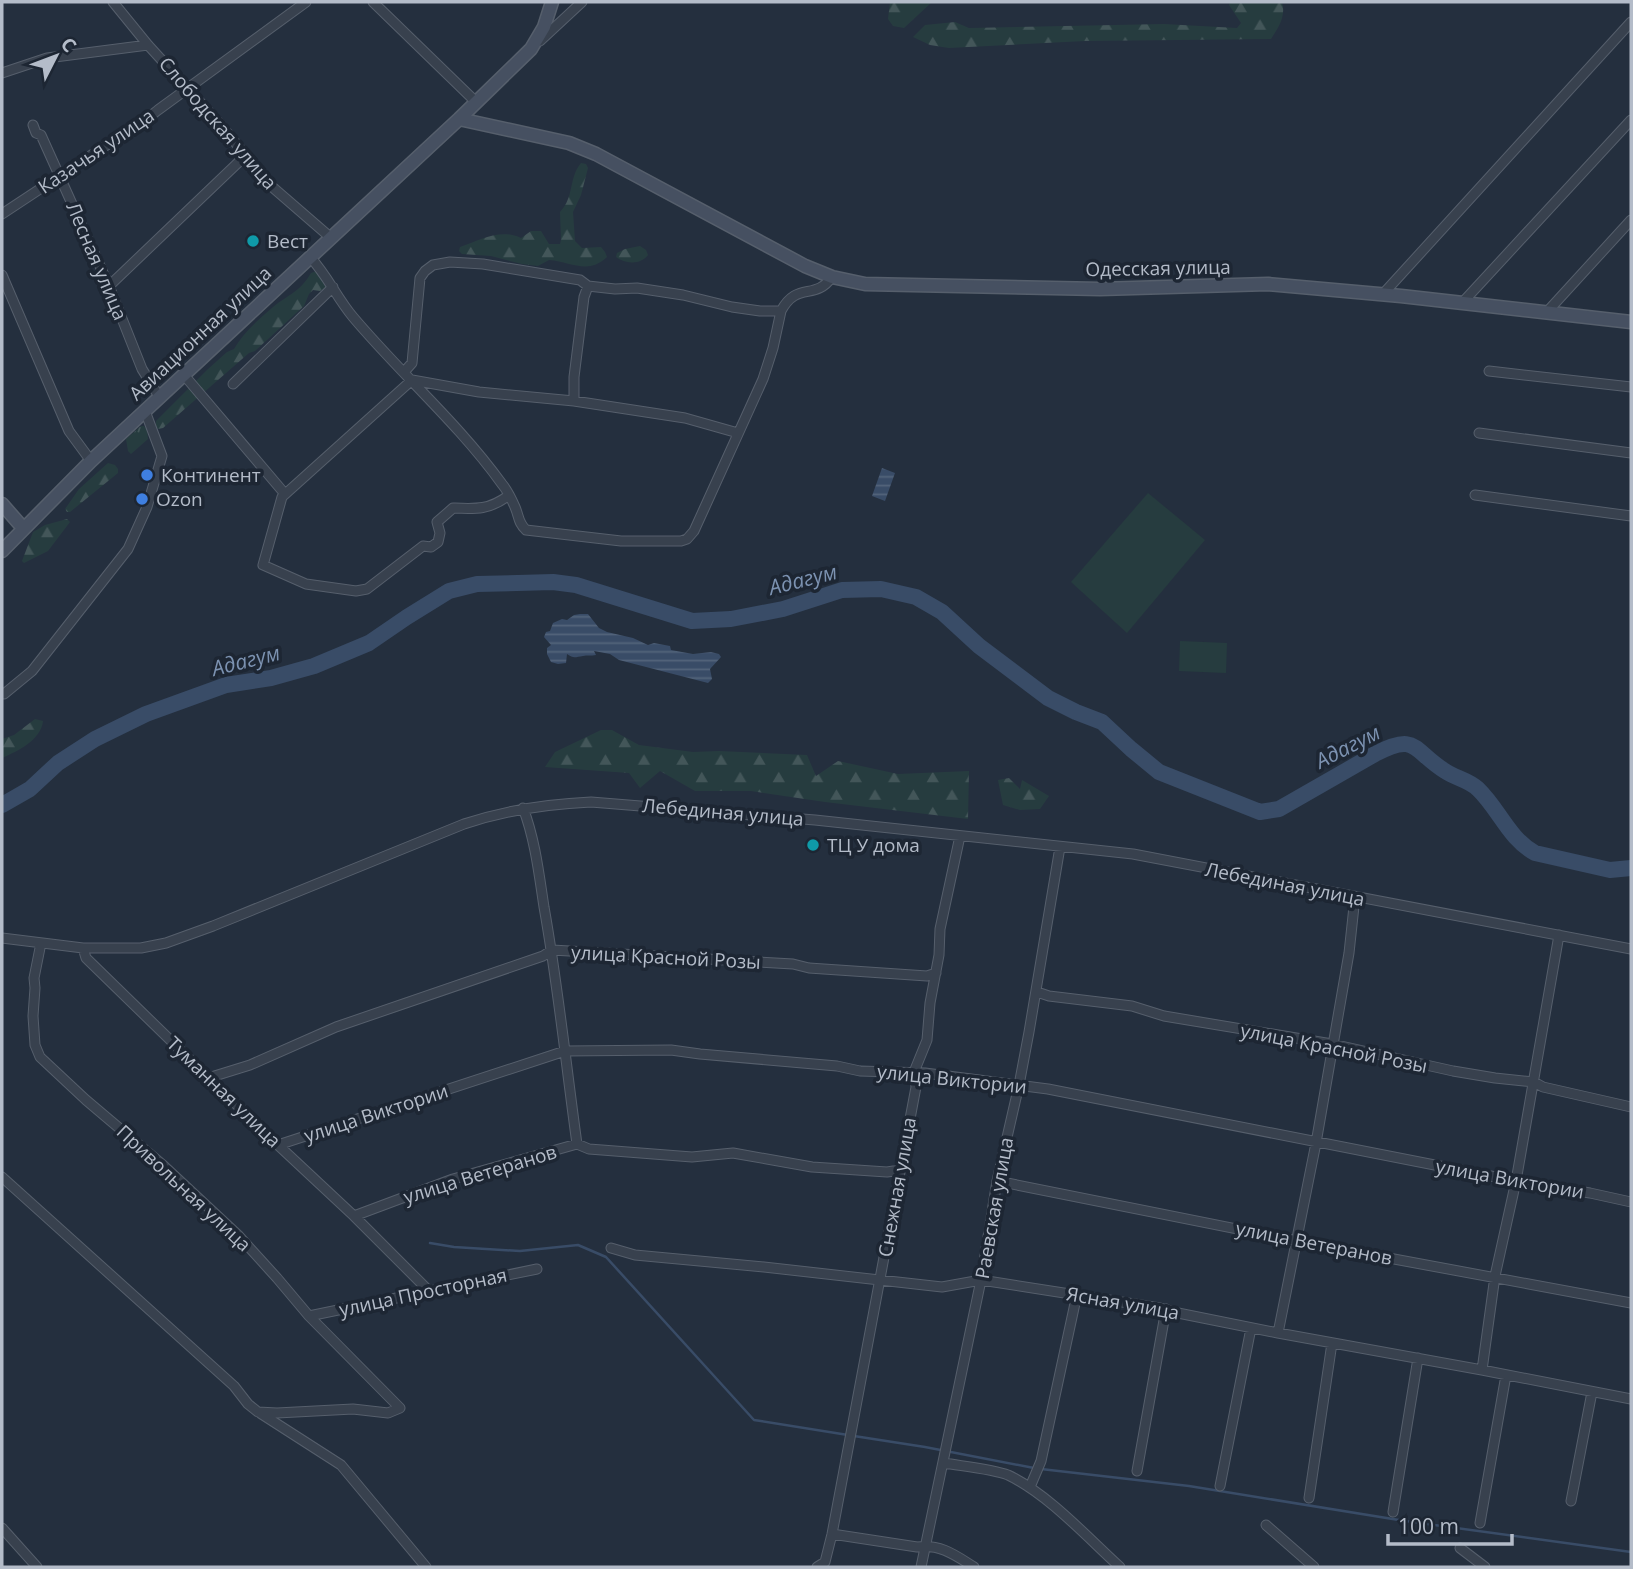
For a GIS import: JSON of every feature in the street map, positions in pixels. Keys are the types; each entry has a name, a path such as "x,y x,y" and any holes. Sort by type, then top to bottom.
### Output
{"main road":[{"path":"531,49 544,27 552,2"},
{"name":"Авиационная улица","path":"2,551 90,461 531,49"},
{"name":"Одесская улица","path":"459,119 569,143 596,154 805,266 832,277 865,284 1100,289 1268,284 1631,322"},
{"path":"4,510 23,528"}],"street":[{"name":"Слободская улица","path":"113,2 270,185 330,237"},
{"name":"Казачья улица","path":"2,214 105,146 131,132 306,2"},
{"path":"373,2 477,102"},
{"name":"Авиационная улица","path":"531,49 582,2"},
{"path":"1383,294 1631,22"},
{"path":"2,73 47,58 148,45"},
{"path":"1462,303 1631,120"},
{"name":"Лесная улица","path":"33,125 36,133 41,135 60,176 142,369 160,398"},
{"path":"109,286 245,156"},
{"path":"1546,313 1631,220"},
{"path":"310,257 352,316 504,486 521,526 527,530 621,541 681,541 694,531 763,379 781,311 788,299 827,285 832,277"},
{"path":"404,372 412,363 420,278 433,265 450,262 483,264 580,281 588,286 637,288 683,295 732,307 781,311"},
{"path":"2,275 69,431 90,461"},
{"path":"574,401 584,297 588,286"},
{"path":"233,384 333,287"},
{"path":"1489,371 1631,387"},
{"path":"184,375 285,494"},
{"path":"412,380 685,418 738,433"},
{"path":"412,380 282,497 263,565 306,584 356,591 367,589 423,546 431,547 438,542 440,533 437,522 453,508 481,509 508,496"},
{"path":"4,694 32,671 128,549 147,506 162,456 145,411"},
{"path":"1479,433 1631,453"},
{"path":"1475,495 1631,516"},
{"name":"Лебединая улица","path":"2,938 83,948 141,948 166,943 464,824 523,808 579,802 622,803 815,820 1133,855 1631,949"},
{"path":"523,808 535,851 552,950 576,1144"},
{"name":"Снежная улица","path":"817,1567 825,1562 832,1534 916,1087 914,1072 927,1040 940,929 960,836"},
{"name":"Раевская улица","path":"921,1567 1037,992 1060,848"},
{"path":"1278,1333 1316,1143 1349,953 1354,897"},
{"path":"1482,1370 1496,1276 1516,1181 1559,935"},
{"name":"Привольная улица","path":"39,944 34,978 33,1016 35,1045 40,1057 238,1235 309,1316 400,1408 388,1413 353,1409 258,1412"},
{"name":"Туманная улица","path":"83,948 86,958 430,1292"},
{"name":"улица Красной Розы","path":"208,1077 250,1065 348,1023 543,956 552,950 793,964 809,968 927,976 936,974"},
{"name":"улица Красной Розы","path":"1037,992 1049,996 1132,1006 1164,1016 1332,1044 1453,1071 1534,1082 1544,1087 1631,1107"},
{"name":"улица Виктории","path":"278,1145 565,1051 671,1050 837,1066 860,1071 914,1072 1065,1092 1316,1143 1631,1202"},
{"name":"улица Ветеранов","path":"354,1216 453,1180 576,1144 589,1149 692,1157 733,1153 812,1167 887,1172 900,1170"},
{"path":"2,1177 234,1386 248,1404 341,1465 426,1567"},
{"name":"улица Ветеранов","path":"997,1181 1297,1241 1631,1303"},
{"name":"Ясная улица","path":"611,1248 635,1255 943,1287 981,1280 1077,1294 1631,1399"},
{"name":"улица Просторная","path":"309,1316 537,1269"},
{"path":"1030,1487 1041,1461 1077,1294"},
{"path":"1137,1471 1166,1310"},
{"path":"1220,1486 1251,1328"},
{"path":"1309,1498 1332,1343"},
{"path":"1393,1512 1418,1358"},
{"path":"1480,1523 1506,1375"},
{"path":"1571,1501 1592,1392"},
{"path":"945,1455 1005,1474 1030,1487 1121,1567"},
{"path":"1266,1525 1314,1567"},
{"path":"2,1528 37,1567"},
{"path":"832,1534 950,1551 974,1567"},
{"path":"1460,1548 1485,1567"}],"green space":[{"path":"890,2 932,2 904,28 893,26 888,19"},
{"path":"1230,2 1282,2 1282,17 1271,39 1085,41 949,48 930,45 913,37 925,25 955,22 969,28 1164,24 1237,28 1241,23 1229,5"},
{"path":"581,163 588,168 573,212 575,241 582,248 601,247 607,257 586,266 549,260 538,266 491,256 462,254 459,251 460,247 490,236 505,234 521,238 531,231 541,231 549,244 560,244 560,212 568,200 574,175"},
{"path":"640,246 648,255 641,261 628,262 616,257 617,253 625,249"},
{"path":"317,271 327,283 326,287 320,291 313,290 304,306 255,351 249,353 163,428 156,427 156,421 208,369 234,349 257,321 298,289 311,273"},
{"path":"141,426 147,430 148,439 131,454 126,439"},
{"path":"108,463 115,465 118,473 67,512 65,509 79,489"},
{"path":"1148,493 1205,540 1127,633 1071,582"},
{"path":"67,519 70,522 48,551 24,563 22,561 33,532 45,525"},
{"path":"1180,641 1227,643 1226,673 1179,671"},
{"path":"35,719 43,721 38,734 21,748 2,758 2,739 14,735"},
{"path":"601,730 612,730 639,745 693,752 807,755 816,776 838,761 898,774 969,771 968,819 751,791 695,791 660,771 640,788 629,773 545,767 555,752"},
{"path":"1009,778 1020,789 1022,780 1049,796 1040,809 1020,810 1003,805 998,780"}],"water":[{"path":"882,468 895,473 885,501 872,496"},
{"path":"588,614 599,628 607,632 633,638 648,645 654,643 670,646 671,650 693,654 711,652 721,657 710,669 712,679 708,683 594,651 596,655 571,657 567,654 566,663 551,662 547,648 551,645 544,637 546,632 550,631 553,623"}],"waterway":[{"name":"Адагум","path":"2,805 30,789 58,763 95,739 146,714 226,685 271,678 314,666 369,643 449,591 477,584 553,582 576,585 692,621 731,619 783,609 842,590 881,589 916,597 942,612 979,646 1048,698 1102,722 1159,772 1260,812 1279,809 1375,754 1399,744 1407,744 1445,771 1474,786 1518,840 1535,853 1610,870 1631,868"},
{"path":"430,1243 520,1251 578,1245 606,1257 754,1420 848,1435"},
{"path":"854,1436 1034,1468"},
{"path":"1041,1469 1189,1486 1405,1521 1631,1552"}],"place":[{"name":"Вест","path":"253,241"},
{"name":"Континент","path":"147,475"},
{"name":"Ozon","path":"142,499"},
{"name":"ТЦ У дома","path":"813,845"}]}
